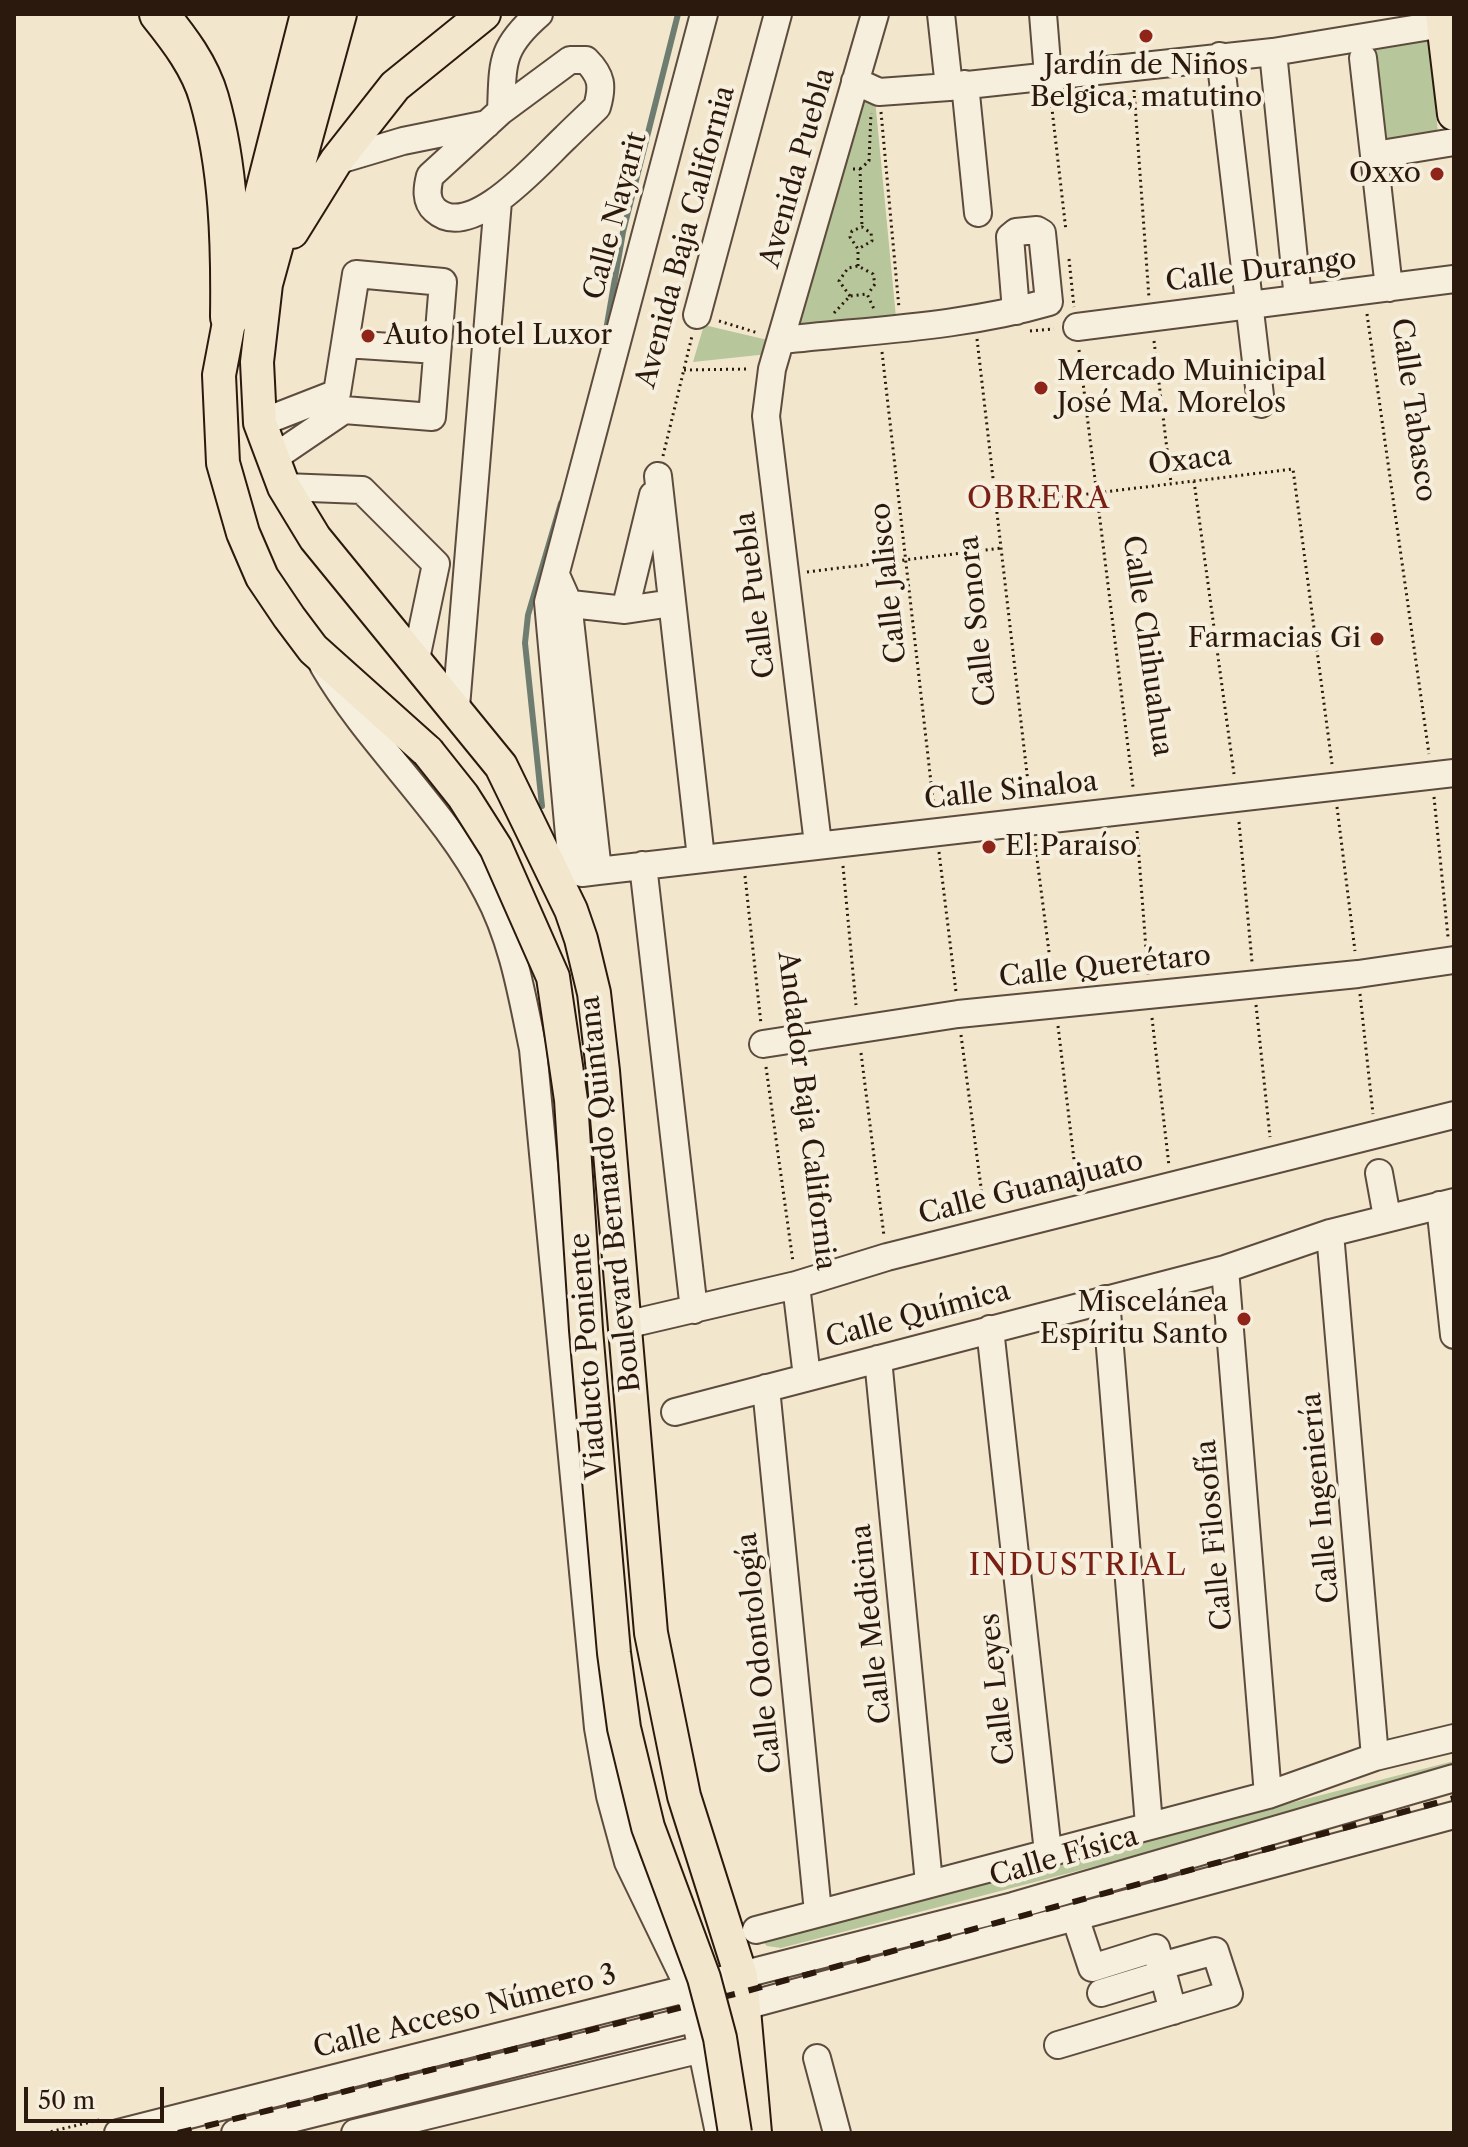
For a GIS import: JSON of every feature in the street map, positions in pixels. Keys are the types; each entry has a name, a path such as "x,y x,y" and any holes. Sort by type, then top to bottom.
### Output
{"highway":[{"path":"159,14 187,50 209,96 227,199 230,317"}],"main road":[{"path":"307,14 230,317 219,375 220,432 228,489 262,577 313,649"},
{"name":"Boulevard Bernardo Quintana","path":"340,14 266,284 257,362 260,423 278,473 315,538 456,707 501,766 571,910 581,939 594,993 603,1071 651,1633 684,1796 743,1991 755,2133"},
{"path":"266,284 302,211 336,161 395,86 484,14"},
{"path":"1443,19 1454,114"},
{"name":"Viaducto Poniente","path":"313,649 428,752 463,796 496,848 553,977 571,1100 587,1345 614,1653 624,1728 648,1827 704,1978 720,2038 735,2133"}],"street":[{"path":"494,118 503,65 514,36 539,14"},
{"name":"Calle Nayarit","path":"586,871 570,863 556,575 601,391 704,14"},
{"name":"Avenida Baja California","path":"697,315 778,14"},
{"name":"Avenida Puebla","path":"783,340 833,166 869,91 875,14"},
{"path":"941,14 957,86 978,213"},
{"path":"1043,14 1048,76"},
{"path":"869,91 957,86 1273,52 1443,19"},
{"path":"1273,52 1298,299"},
{"path":"1220,56 1261,404"},
{"name":"Calle Tabasco","path":"1363,58 1375,155 1376,289"},
{"path":"570,60 586,60 598,72 603,88 597,107 498,201 463,219 447,218 433,209 426,191 430,176 494,118 570,60"},
{"path":"336,161 494,118"},
{"path":"1375,155 1454,142"},
{"path":"456,707 498,201"},
{"path":"783,340 973,319 1016,311 1050,301 1042,233 1037,230 1013,233 1009,241 1016,311"},
{"path":"260,423 337,393 356,274 443,282 432,417 344,410 278,473"},
{"name":"Calle Durango","path":"1077,327 1454,279"},
{"name":"Calle Puebla","path":"783,340 772,369 766,416 818,844"},
{"path":"345,344 437,350"},
{"path":"278,473 362,490 436,564 416,659"},
{"path":"658,476 701,858"},
{"path":"625,610 658,476"},
{"path":"558,602 625,610 672,603"},
{"path":"313,649 341,696 421,794 487,892 513,958 533,1049 598,1728 610,1796 628,1862 689,1988 719,2133"},
{"name":"Calle Sinaloa","path":"586,871 1443,774"},
{"path":"643,865 694,1310"},
{"name":"Calle Querétaro","path":"763,1044 958,1014 1358,974 1452,960"},
{"name":"Calle Guanajuato","path":"625,1325 796,1285 887,1257 1454,1115"},
{"path":"1379,1173 1387,1217"},
{"path":"1447,1203 1454,1335"},
{"name":"Calle Química","path":"675,1412 1225,1269 1330,1233 1447,1203"},
{"name":"Calle Ingeniería","path":"1330,1233 1375,1757"},
{"name":"Calle Filosofía","path":"1225,1269 1268,1795"},
{"name":"Andador Baja California","path":"796,1285 807,1377"},
{"path":"1106,1299 1149,1825"},
{"name":"Calle Leyes","path":"990,1329 1048,1852"},
{"name":"Calle Medicina","path":"878,1359 929,1883"},
{"name":"Calle Odontología","path":"766,1388 818,1912"},
{"name":"Calle Física","path":"756,1930 1268,1795 1375,1757 1454,1738"},
{"name":"Calle Física","path":"689,1988 743,1991 1013,1906 1454,1778"},
{"path":"235,2133 318,2123 695,2017 743,1991 1075,1917 1454,1815"},
{"path":"1075,1917 1092,1968 1156,1948 1173,2011"},
{"path":"1058,2045 1229,1994 1215,1951 1101,1993"},
{"name":"Calle Acceso Número 3","path":"118,2133 689,1988"},
{"path":"355,2133 413,2125 702,2049"},
{"path":"817,2058 837,2133"}],"path":[{"path":"1132,66 1151,318 1171,483"},
{"path":"1048,76 1066,233"},
{"path":"833,166 860,169 869,161 869,91"},
{"name":"Calle Jalisco","path":"869,91 908,560 936,831"},
{"path":"860,169 862,227"},
{"path":"858,266 858,249 850,237 852,231 862,227"},
{"path":"858,249 872,241 871,233 862,227"},
{"name":"Calle Chihuahua","path":"1068,249 1094,495 1136,809"},
{"path":"850,296 839,281 848,268 858,266 873,274 875,284 867,294"},
{"name":"Calle Tabasco","path":"1376,289 1443,774 1452,960"},
{"path":"697,315 783,340"},
{"name":"Avenida Baja California","path":"658,476 697,315"},
{"name":"Calle Sonora","path":"973,319 1033,821"},
{"path":"684,370 772,369"},
{"name":"Oxaca","path":"997,505 1293,469 1335,787"},
{"path":"1194,481 1237,798"},
{"path":"787,575 1002,548"},
{"name":"Andador Baja California","path":"742,853 763,1044 796,1285"}],"green space":[{"path":"1428,34 1438,133 1376,142 1365,43"},
{"path":"875,99 897,328 792,340 855,100"},
{"path":"704,325 772,341 768,354 693,362"},
{"path":"1454,1761 1454,1773 781,1948 767,1946 760,1939"}],"waterway":[{"path":"604,342 623,232 678,14"},
{"path":"542,806 525,643 528,615 561,503"}],"railway":[{"path":"178,2133 743,1992 1454,1798"}],"place":[{"name":"Jardín de Niños Belgica, matutino","path":"1146,36"},
{"name":"Oxxo","path":"1437,174"},
{"name":"Auto hotel Luxor","path":"368,336"},
{"name":"Mercado Muinicipal José Ma. Morelos","path":"1041,388"},
{"name":"Farmacias Gi","path":"1377,639"},
{"name":"El Paraíso","path":"989,847"},
{"name":"Miscelánea Espíritu Santo","path":"1244,1319"}],"district":[{"name":"OBRERA","path":"1039,499"},
{"name":"INDUSTRIAL","path":"1078,1566"}]}
